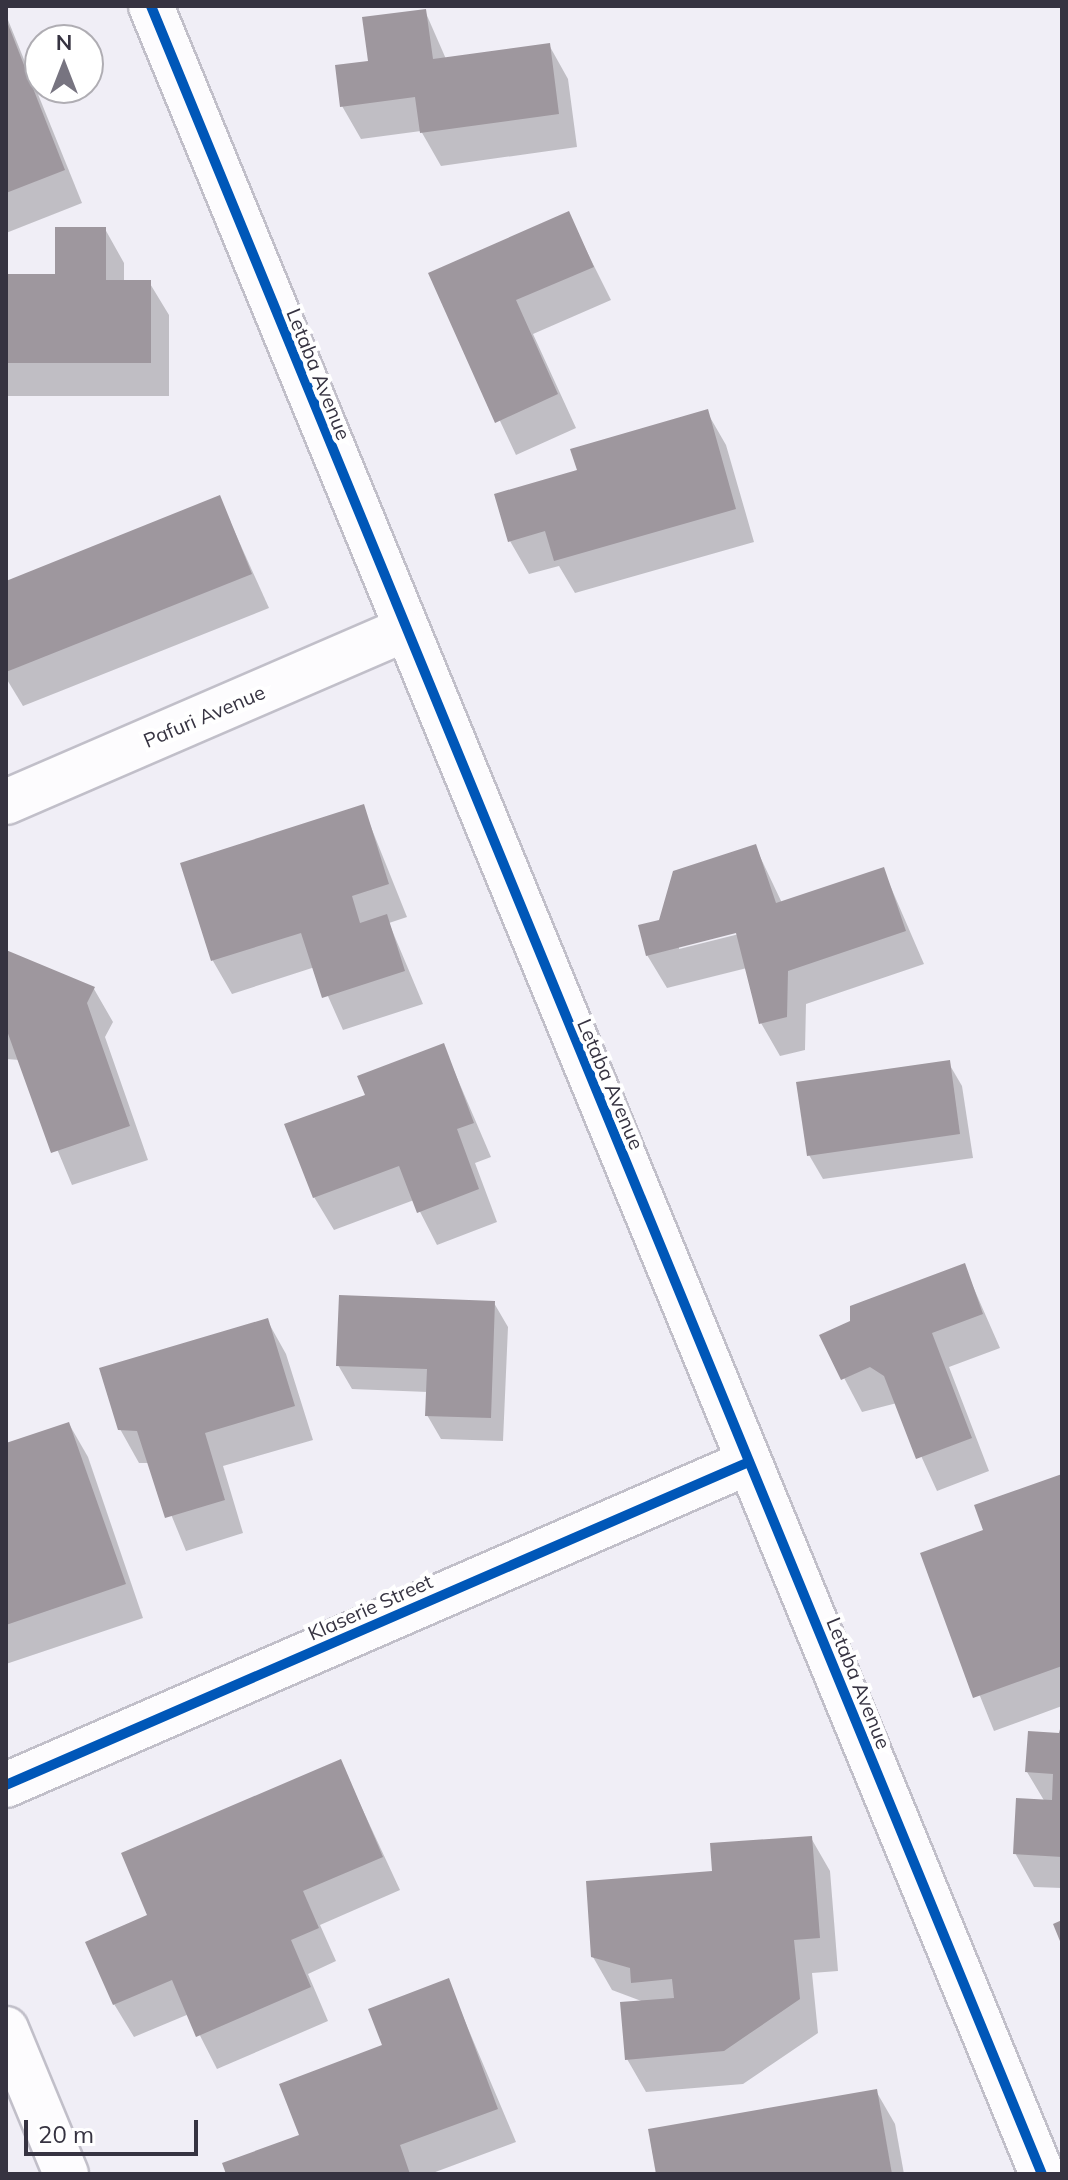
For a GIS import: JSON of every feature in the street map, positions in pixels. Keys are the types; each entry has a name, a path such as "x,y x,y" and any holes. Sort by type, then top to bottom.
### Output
{"street":[{"name":"Letaba Avenue","path":"151,6 402,631 1042,2174"},
{"name":"Pafuri Avenue","path":"6,802 402,631"},
{"name":"Klaserie Street","path":"6,1785 749,1462"},
{"path":"6,2029 66,2174"}],"building":[{"path":"426,9 433,59 550,43 559,114 420,133 415,97 340,107 335,65 368,61 362,17"},
{"path":"6,19 24,65 24,104 39,104 65,170 6,193"},
{"path":"569,211 594,267 516,300 558,394 495,423 428,273"},
{"path":"55,227 106,227 106,280 151,280 151,363 6,363 6,274 55,274"},
{"path":"708,409 736,509 554,561 545,531 508,542 494,494 577,470 570,449"},
{"path":"220,495 252,574 6,672 6,581"},
{"path":"364,804 389,884 352,896 360,923 387,914 405,971 322,998 301,933 211,961 180,863"},
{"path":"756,844 776,903 884,867 906,931 788,971 787,1017 759,1024 736,933 646,956 638,925 659,920 673,871"},
{"path":"6,950 95,987 87,1003 130,1126 51,1153 6,1028"},
{"path":"444,1043 474,1123 457,1129 479,1189 417,1213 399,1166 313,1198 284,1124 365,1095 357,1076"},
{"path":"950,1060 960,1134 807,1156 796,1082"},
{"path":"965,1263 983,1314 932,1333 972,1438 916,1459 884,1376 870,1367 841,1380 819,1335 850,1321 850,1306"},
{"path":"339,1295 495,1301 491,1418 425,1416 427,1369 336,1366"},
{"path":"268,1318 295,1406 205,1433 225,1500 165,1518 137,1431 118,1430 99,1368"},
{"path":"69,1422 126,1584 6,1625 6,1443"},
{"path":"1062,1474 1062,1666 973,1698 920,1553 983,1530 974,1505"},
{"path":"1062,1721 1062,1857 1013,1854 1016,1798 1052,1800 1053,1774 1025,1772 1028,1731 1059,1733"},
{"path":"341,1759 383,1857 303,1891 319,1928 291,1940 311,1987 196,2037 172,1980 113,2005 85,1942 147,1915 121,1853"},
{"path":"812,1836 820,1938 794,1940 800,1999 724,2051 625,2060 620,2002 674,1998 672,1979 631,1983 630,1968 591,1957 586,1881 712,1871 710,1843"},
{"path":"1062,1920 1062,1946 1053,1924"},
{"path":"449,1978 498,2109 400,2145 410,2174 226,2174 222,2163 299,2135 279,2084 382,2045 368,2009"},
{"path":"877,2089 892,2174 656,2174 648,2129"}],"cycle path":[{"path":"151,6 1042,2174"},
{"path":"6,1785 749,1462"}]}
